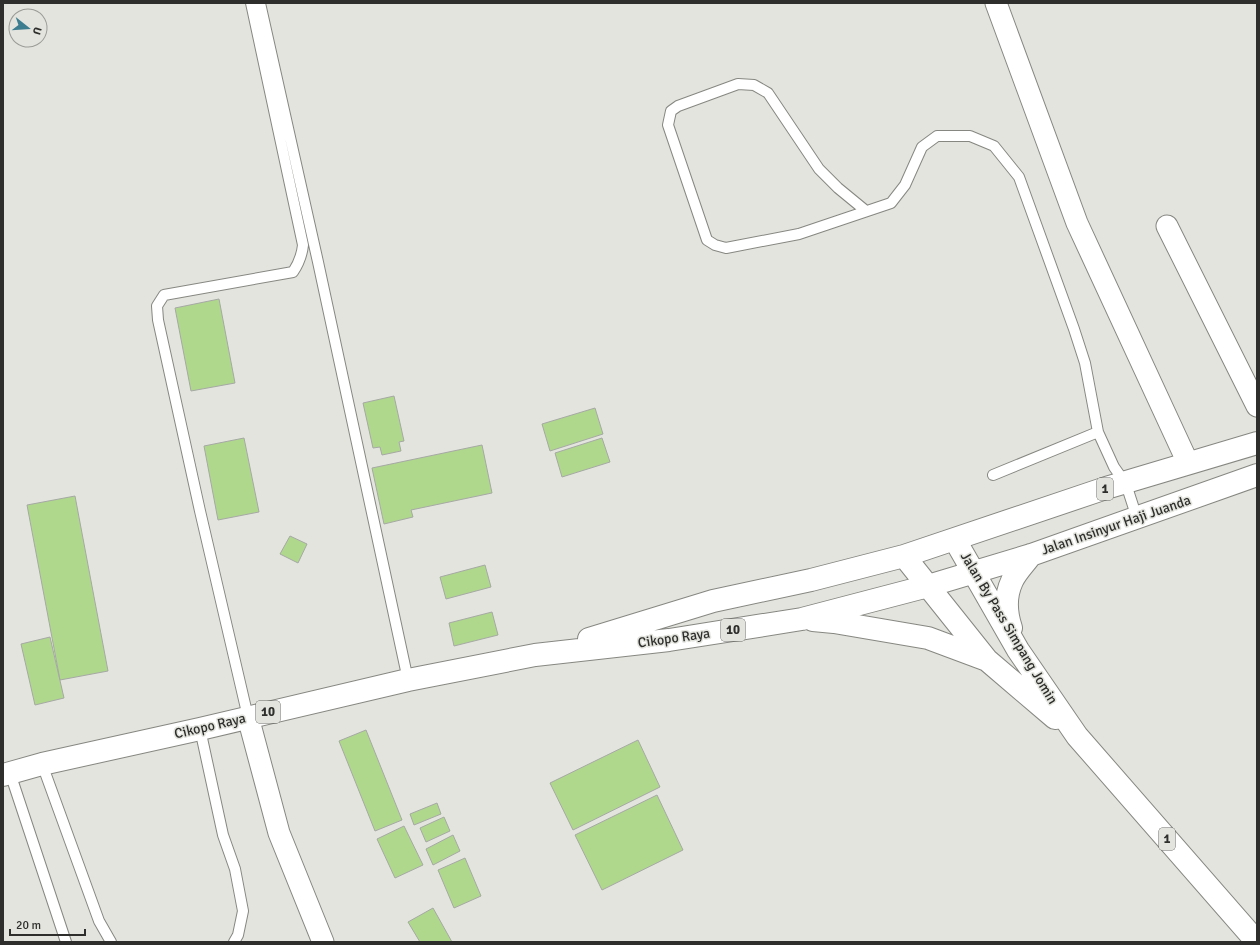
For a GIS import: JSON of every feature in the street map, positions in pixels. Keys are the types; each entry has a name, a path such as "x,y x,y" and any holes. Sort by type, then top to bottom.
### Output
{"highway":[{"name":"1","path":"904,556 1106,488 1126,484 1188,463 1257,443"},
{"name":"Jalan Insinyur Haji Juanda","path":"974,573 1031,555 1257,475"},
{"name":"Jalan By Pass Simpang Jomin","path":"955,540 1018,650 1076,736 1257,942"},
{"name":"1","path":"1018,650 1006,607 1012,580 1031,555"},
{"name":"Cikopo Raya","path":"7,774 42,764 200,729 408,680 535,654 713,601 811,580 904,556"},
{"name":"Jalan By Pass Simpang Jomin","path":"904,556 987,660 1076,736"},
{"name":"10","path":"928,586 974,573"},
{"name":"Cikopo Raya","path":"535,654 669,640 802,619 928,586"},
{"path":"802,619 834,622 928,638 987,660"}],"street":[{"path":"996,3 1077,223 1188,463"},
{"path":"1167,226 1257,406"},
{"path":"248,717 279,833 323,942"}],"lane":[{"path":"248,717 198,503 158,320 157,306 164,294 293,272 298,265 302,254 303,245 251,3"},
{"path":"260,3 318,262 408,680"},
{"path":"866,211 838,188 819,169 768,93 754,85 738,84 678,106 671,111 668,125 707,240 715,245 726,248 799,234 891,203 905,185 922,147 937,136 970,136 994,146 1019,177 1072,322 1085,363 1098,432 1114,467 1126,484 1137,518"},
{"path":"993,475 1098,432"},
{"path":"200,729 223,835 234,869 243,911 238,935 234,942"},
{"path":"42,764 99,921 111,942"},
{"path":"7,774 66,942"}],"building":[{"path":"219,299 235,383 191,391 175,308"},
{"path":"394,396 404,441 399,442 401,451 382,455 380,447 373,448 363,403"},
{"path":"595,408 603,434 550,451 542,424"},
{"path":"244,438 259,512 218,520 204,446"},
{"path":"602,438 610,462 562,477 555,453"},
{"path":"482,445 492,493 411,510 413,517 384,524 372,468"},
{"path":"75,496 108,671 60,680 27,505"},
{"path":"290,536 307,544 298,563 280,554"},
{"path":"485,565 491,587 446,599 440,577"},
{"path":"492,612 498,635 454,646 449,623"},
{"path":"50,637 64,698 35,705 21,644"},
{"path":"366,730 402,820 375,831 339,741"},
{"path":"638,740 660,787 573,830 550,783"},
{"path":"657,795 683,850 602,890 575,835"},
{"path":"437,803 441,814 414,825 410,814"},
{"path":"444,817 450,831 426,842 420,828"},
{"path":"404,826 423,865 395,878 377,839"},
{"path":"453,835 460,851 433,865 426,849"},
{"path":"465,858 481,896 454,908 438,870"},
{"path":"433,908 452,942 420,942 408,922"}]}
